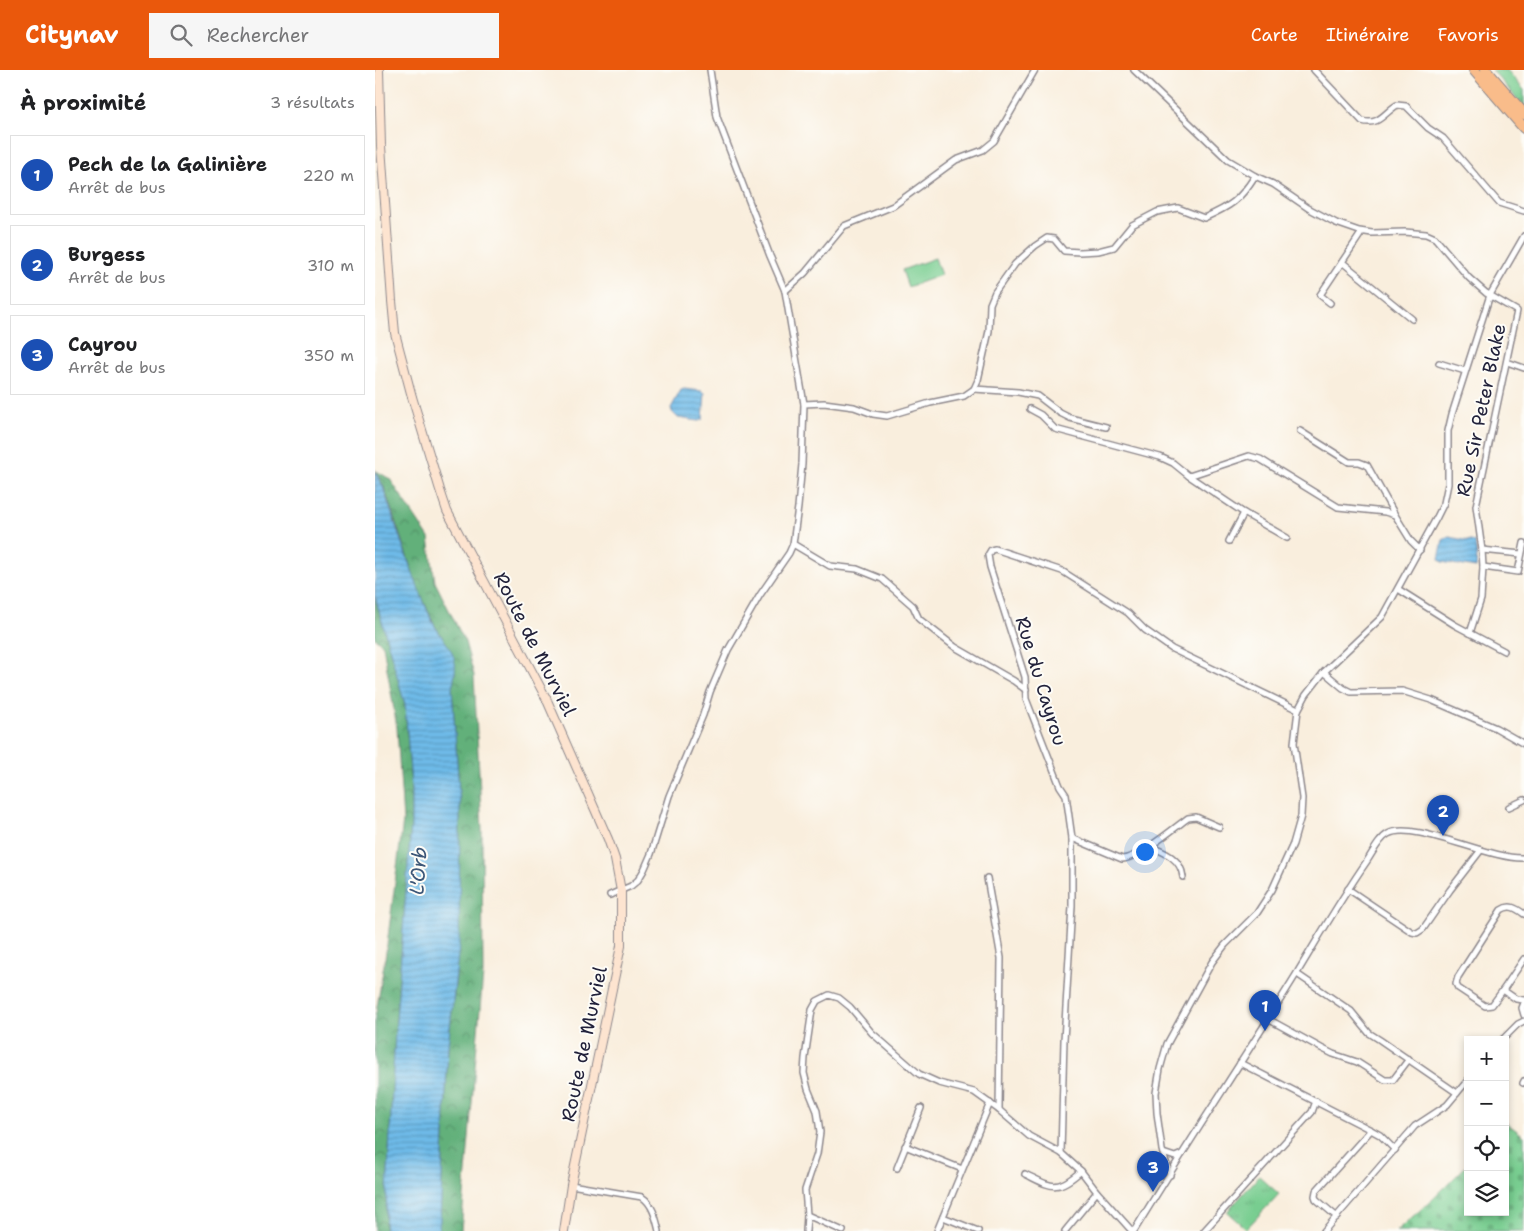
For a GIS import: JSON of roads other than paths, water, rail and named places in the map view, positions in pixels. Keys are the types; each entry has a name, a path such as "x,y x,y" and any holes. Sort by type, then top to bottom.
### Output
{"highway":[{"path":"1474,70 1524,128"},
{"path":"1486,70 1524,114"}],"main road":[{"name":"Route de Murviel","path":"379,70 377,116 395,333 440,490 447,511 547,698 608,839 615,860 621,891 621,946 571,1185 564,1231"}],"street":[{"path":"609,895 631,886 638,880 644,870 651,854 669,796 703,715 709,692 728,650 793,544 801,464 804,404 785,292 717,117 710,70"},
{"path":"785,292 805,273 844,226 893,206 956,160 983,150 994,141 1035,70"},
{"path":"1134,70 1228,160 1273,184 1308,208 1336,223 1372,234 1405,232 1426,234 1435,238 1469,278 1490,296"},
{"path":"1314,70 1363,121 1369,123 1376,122 1397,105 1406,106 1428,128 1443,138 1499,203 1524,211"},
{"path":"804,404 824,403 853,407 873,414 887,416 930,403 964,396 974,389 978,380 989,331 991,304 995,292 1015,264 1035,246 1047,238 1054,239 1064,251 1098,251 1114,247 1132,225 1157,212 1178,208 1204,218 1233,204 1244,193 1255,176"},
{"path":"1330,303 1320,295 1361,232"},
{"path":"1170,1175 1163,1153 1156,1093 1167,1044 1212,962 1225,945 1257,912 1272,890 1293,844 1301,816 1301,798 1294,743 1298,710 1306,695 1324,672 1382,618 1444,503 1448,484 1448,431 1465,371 1490,296 1524,236"},
{"path":"1342,262 1413,319"},
{"name":"Rue Sir Peter Blake","path":"1470,633 1481,598 1483,567 1476,506 1517,311 1490,296"},
{"path":"1507,362 1524,368"},
{"path":"1439,363 1465,371"},
{"path":"974,389 1018,392 1038,396 1065,416 1106,427"},
{"path":"1030,409 1041,415 1055,429 1173,463 1244,513 1287,538"},
{"path":"1300,431 1349,462 1359,462 1367,465 1411,541 1420,550"},
{"path":"1189,476 1249,456 1260,459 1338,506 1395,515"},
{"path":"1229,541 1244,513"},
{"path":"1483,567 1518,572 1524,543"},
{"path":"793,544 830,566 857,569 882,579 913,606 919,618 955,647 1026,690"},
{"name":"Rue du Cayrou","path":"1061,1153 1064,1040 1072,906 1072,838 1066,795 1060,786 1026,699 1025,677 990,567 988,555 991,550 995,550 1062,571 1128,614 1145,630 1172,649 1298,710"},
{"path":"1482,550 1521,554"},
{"path":"1398,589 1470,633 1504,651"},
{"path":"1324,672 1343,688 1351,692 1402,691 1431,700 1496,728 1524,744"},
{"path":"1509,807 1524,800"},
{"path":"1072,838 1122,859 1132,857 1188,818 1196,817 1219,827"},
{"path":"806,1231 805,1190 817,1154 820,1132 817,1111 808,1089 804,1072 812,1010 817,1001 822,998 829,995 839,998 850,1007 872,1033 919,1074 939,1083 974,1092 990,1102 1029,1136 1061,1153 1081,1171 1097,1192 1133,1231 1349,889 1381,841 1388,834 1400,831 1415,832 1481,850 1524,858"},
{"path":"1149,846 1171,855 1182,872 1183,877"},
{"path":"1349,889 1412,932 1417,933 1423,929 1481,850"},
{"path":"987,878 1001,958 999,1110"},
{"path":"1524,914 1513,907 1506,906 1501,910 1458,977 1456,984 1458,988 1485,1006 1493,1005 1524,959"},
{"path":"1297,974 1351,1011 1369,1032 1457,1093"},
{"path":"1503,990 1523,1003 1523,1014 1518,1024"},
{"path":"1268,1018 1321,1048 1357,1062 1385,1080 1393,1080 1409,1059"},
{"path":"1506,1036 1518,1024 1524,1021"},
{"path":"1240,1064 1371,1130 1380,1135 1395,1150"},
{"path":"1323,1231 1415,1126 1447,1105 1467,1081"},
{"path":"1204,1231 1312,1112 1316,1101"},
{"path":"937,1231 990,1102"},
{"path":"897,1168 921,1108"},
{"path":"1337,1217 1317,1199 1315,1191 1371,1130"},
{"path":"905,1146 962,1169"},
{"path":"1163,1153 1175,1157 1183,1154"},
{"path":"1025,1174 1050,1186 1060,1187 1081,1171"},
{"path":"571,1185 642,1197 648,1201 659,1231"},
{"path":"1065,1231 1097,1192"},
{"path":"807,1215 843,1231"},
{"path":"943,1217 979,1231"}],"water":[{"path":"681,390 705,393 703,419 699,421 678,418 672,412 671,408"},
{"name":"L'Orb","path":"375,472 383,487 425,605 432,621 451,651 455,662 452,688 460,806 459,946 448,1046 438,1231 385,1231 395,1033 411,826 411,785 405,705 375,596"},
{"path":"1449,537 1475,542 1476,568 1442,562 1439,559 1443,540"}],"place":[{"name":"Burgess","path":"1443,836"},
{"name":"Pech de la Galinière","path":"1265,1031"},
{"name":"Cayrou","path":"1153,1192"}]}
